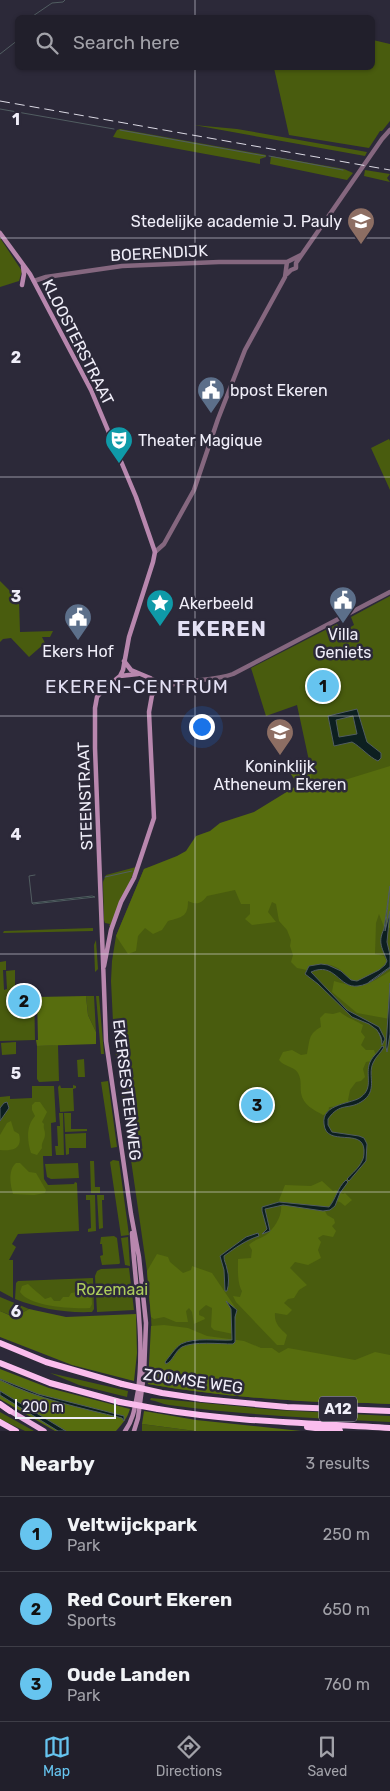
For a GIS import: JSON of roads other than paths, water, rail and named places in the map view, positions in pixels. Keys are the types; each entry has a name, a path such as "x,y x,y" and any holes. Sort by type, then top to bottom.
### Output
{"highway":[{"name":"ZOOMSE WEG","path":"0,1343 46,1362 122,1384 162,1393 202,1399 287,1407 390,1411"},
{"name":"ZOOMSE WEG","path":"0,1363 50,1383 120,1402 158,1409 260,1421 390,1428"},
{"path":"0,1405 44,1431"},
{"path":"260,1421 340,1431"},
{"path":"0,1422 16,1431"}],"main road":[{"name":"KLOOSTERSTRAAT","path":"0,233 34,281 93,394 134,491 155,552"},
{"path":"22,262 24,274 22,285"},
{"path":"26,268 32,264"},
{"path":"120,676 123,670 129,637 155,552"},
{"path":"124,661 131,670 150,678 154,684 153,694"},
{"path":"120,676 138,674"},
{"name":"STEENSTRAAT","path":"101,896 95,708 98,694 120,676"},
{"name":"EKERSESTEENWEG","path":"103,969 106,962 111,930 121,902 134,878 154,818 148,712 153,694"},
{"name":"EKERSESTEENWEG","path":"101,896 106,1041 146,1311 146,1360 140,1410 134,1431"},
{"name":"EKERSESTEENWEG","path":"125,1431 135,1411 141,1360 140,1323 131,1214"}],"street":[{"path":"155,552 164,544 194,490 218,419 246,347 284,277 288,266 303,252 390,130"},
{"path":"288,266 296,268 295,261"},
{"name":"BOERENDIJK","path":"34,281 122,266 219,262 288,266"},
{"path":"153,694 165,686 205,681 233,674 390,592"},
{"path":"150,678 165,686"}],"waterway":[{"path":"34,15 52,3 65,0"},
{"path":"0,54 15,42"},
{"path":"0,109 114,129"},
{"path":"120,130 265,156"},
{"path":"269,156 343,170"},
{"path":"105,877 132,871"},
{"path":"32,903 29,876 35,875"},
{"path":"369,982 390,967"},
{"path":"379,1033 382,1041"},
{"path":"155,1378 159,1372"}],"railway":[{"path":"0,101 390,170"}],"place":[{"name":"Stedelijke academie J. Pauly","path":"361,245"},
{"name":"bpost Ekeren","path":"211,414"},
{"name":"Theater Magique","path":"119,464"},
{"name":"Villa Geniets","path":"343,624"},
{"name":"Akerbeeld","path":"160,627"},
{"name":"Ekers Hof","path":"78,641"},
{"name":"Veltwijckpark","path":"323,686"},
{"name":"Koninklijk Atheneum Ekeren","path":"280,756"},
{"name":"Red Court Ekeren","path":"24,1001"},
{"name":"Oude Landen","path":"257,1105"}],"district":[{"name":"EKEREN","path":"222,628"},
{"name":"EKEREN-CENTRUM","path":"137,686"}],"park label":[{"name":"Rozemaai","path":"112,1289"}]}
